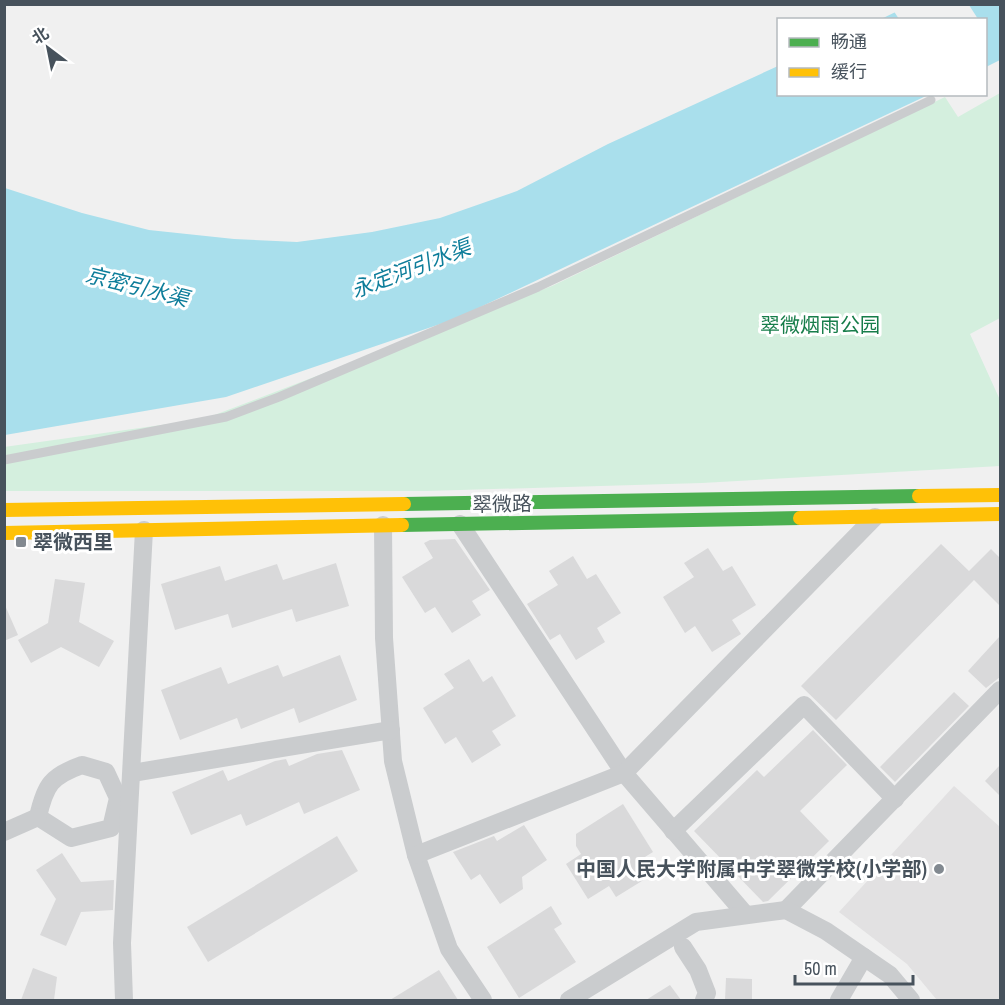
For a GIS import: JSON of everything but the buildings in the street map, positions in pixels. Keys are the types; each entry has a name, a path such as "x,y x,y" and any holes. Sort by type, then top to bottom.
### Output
{"main road":[{"name":"翠微路","path":"4,510 1000,495"},
{"name":"翠微路","path":"4,533 1000,514"}],"street":[{"path":"416,855 624,774 875,517"},
{"path":"460,524 624,774 746,915"},
{"path":"383,525 384,638 393,762 416,855 449,949 483,1000"},
{"path":"124,1000 122,943 144,530"},
{"path":"786,910 1000,690"},
{"path":"673,831 804,705 895,799"},
{"path":"132,773 391,730"},
{"path":"82,765 106,772 118,798 111,828 71,838 38,817 43,797 51,781 70,769 82,765"},
{"path":"4,832 38,817"},
{"path":"569,1000 696,922 786,910 826,931 890,975 911,1000"},
{"path":"683,947 698,970 707,993 704,1000"},
{"path":"839,1000 864,957"}],"lane":[{"path":"4,460 226,417 279,397 538,287 931,100"}],"shaded area":[{"name":"中国人民大学附属中学翠微学校(小学部)","path":"954,786 1000,827 1000,1000 937,1000 907,964 839,912"}],"green space":[{"name":"翠微烟雨公园","path":"1000,93 1000,318 970,334 1000,400 1000,466 702,483 427,491 5,491 4,447 204,419 552,286 945,97 958,117"}],"water":[{"path":"910,5 1000,5 1000,60 987,66 987,18 883,18"},
{"path":"777,66 777,96 926,96 455,319 226,397 5,435 5,188 82,213 149,230 234,239 297,242 372,232 440,218 517,191 608,144"}],"pier":[{"path":"903,4 969,5 977,18 898,18 893,10"}],"traffic: fast":[{"path":"404,504 919,496"},
{"path":"402,525 800,518"}],"traffic: slow":[{"path":"919,496 1000,495"},
{"path":"4,510 404,504"},
{"path":"800,518 1000,514"},
{"path":"4,533 402,525"}],"place":[{"name":"翠微西里","path":"21,542"},
{"name":"中国人民大学附属中学翠微学校(小学部)","path":"939,869"}],"water label":[{"name":"永定河引水渠","path":"411,269"},
{"name":"京密引水渠","path":"137,287"}]}
